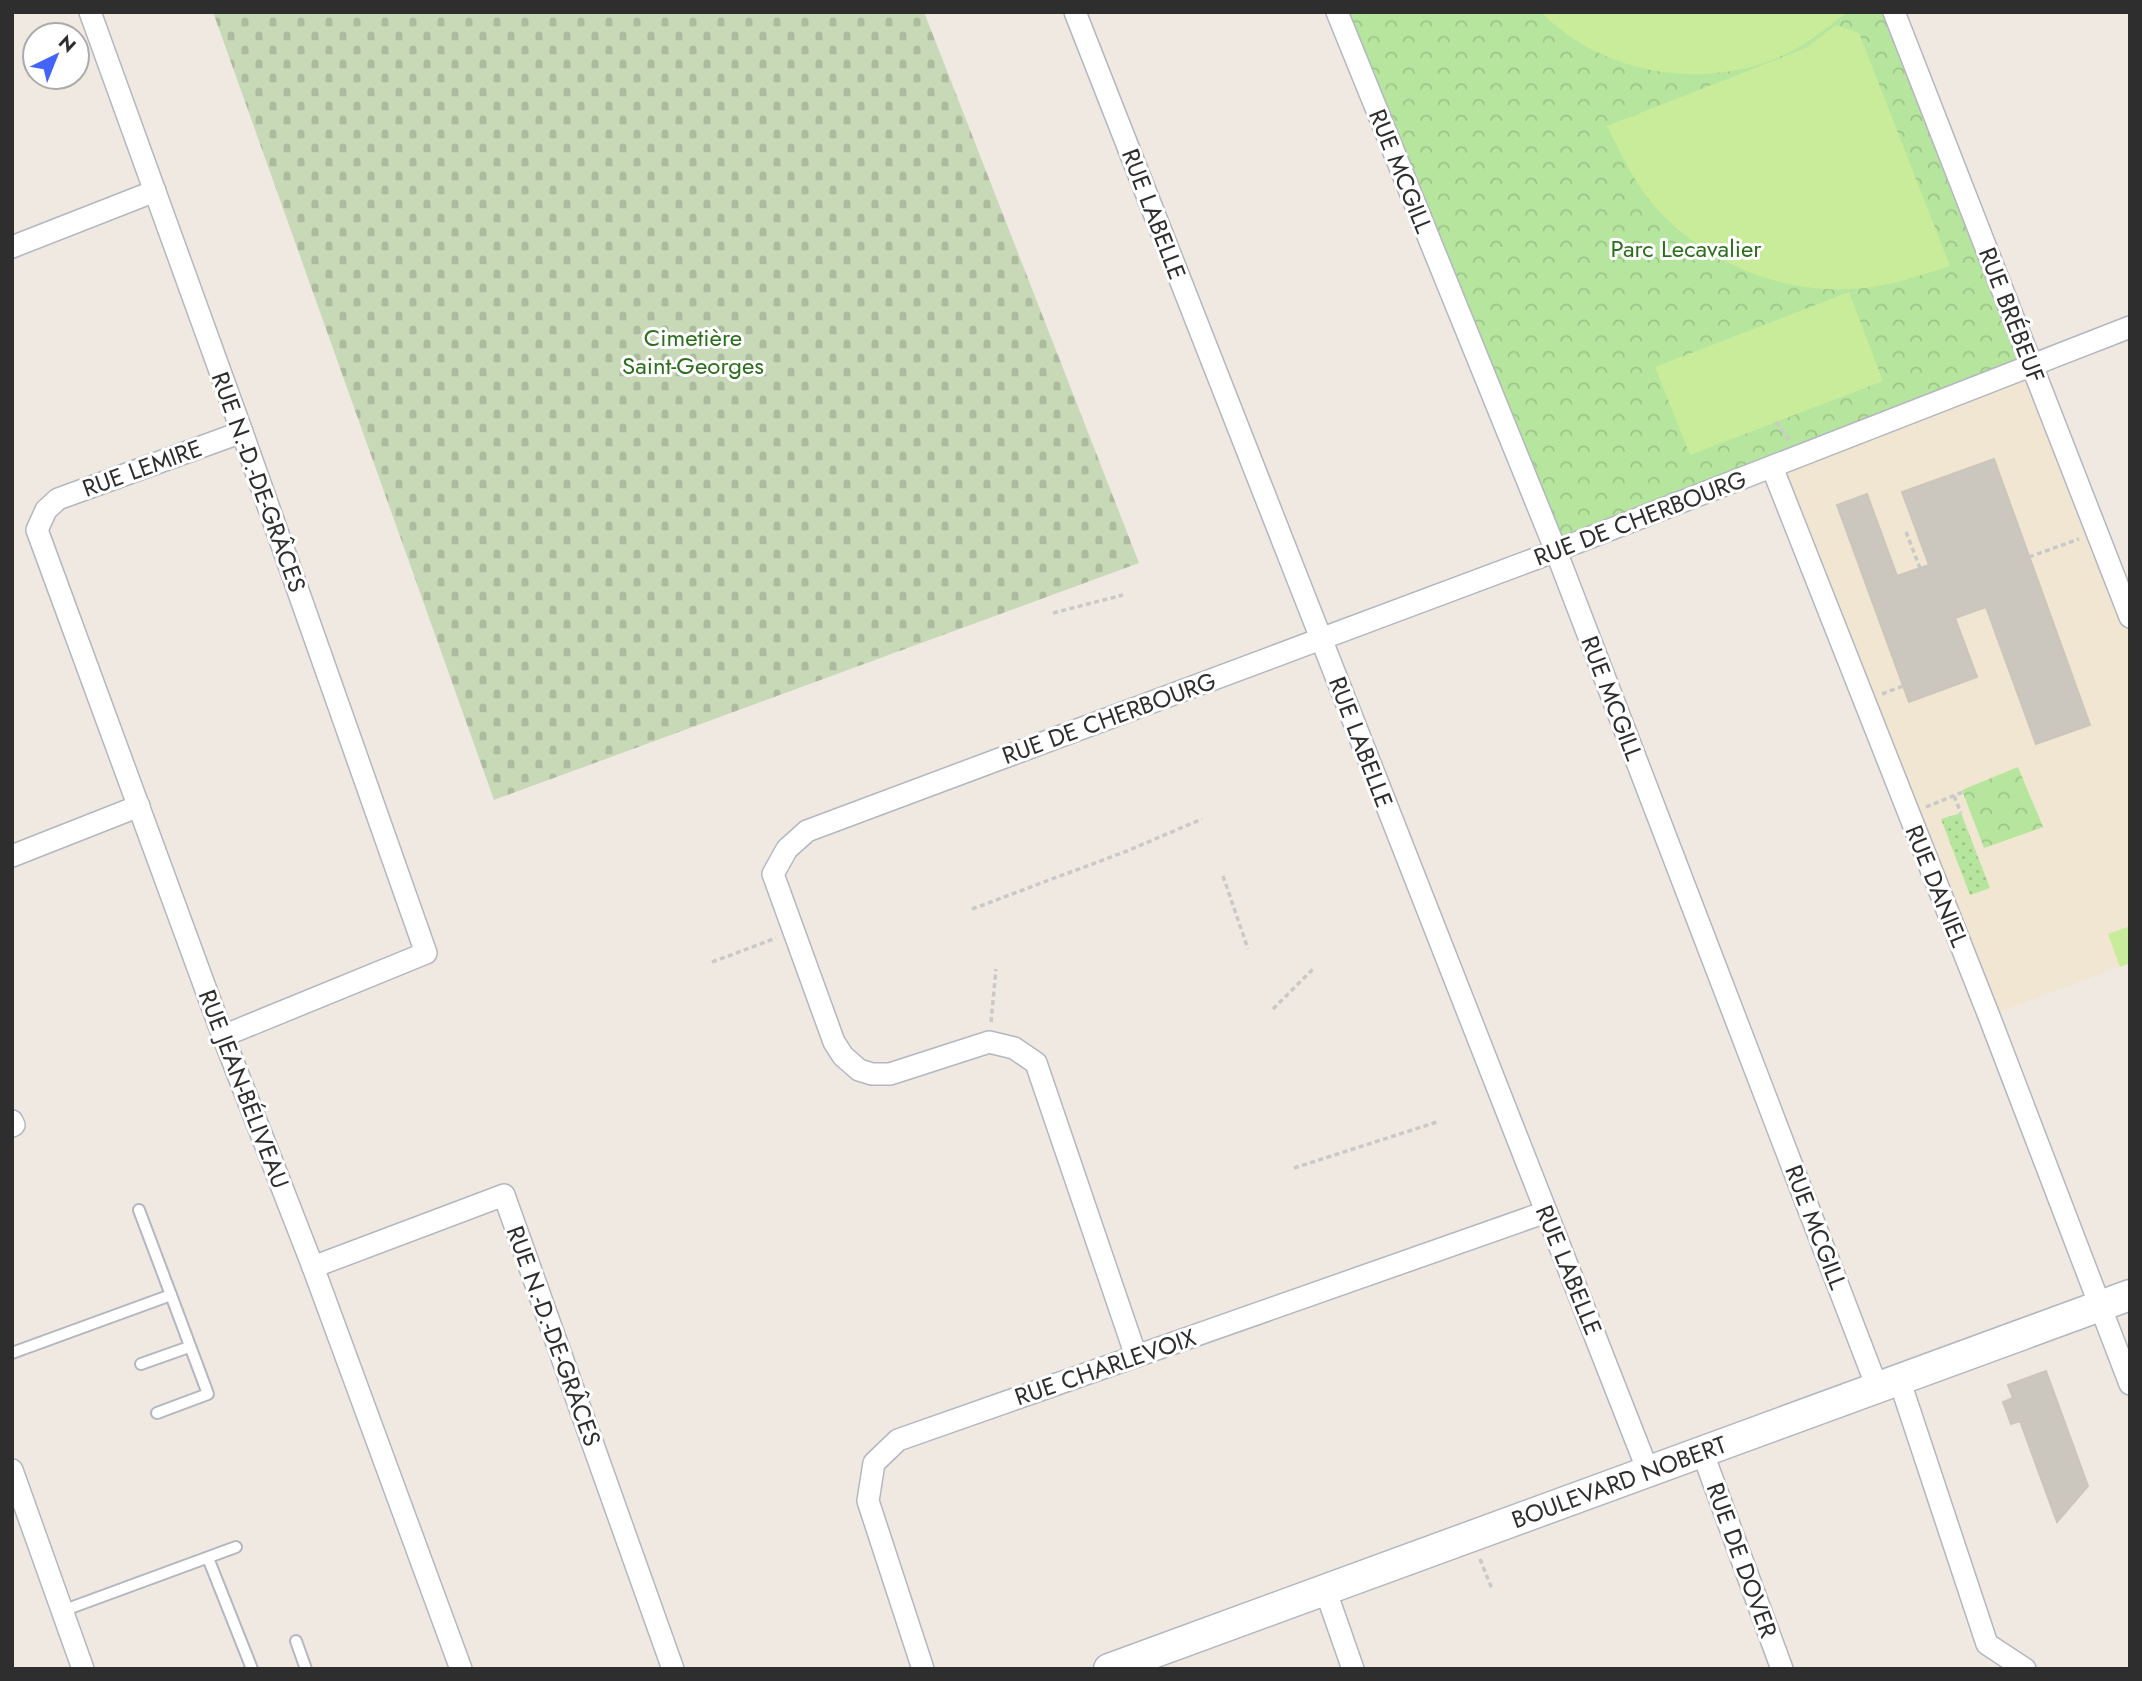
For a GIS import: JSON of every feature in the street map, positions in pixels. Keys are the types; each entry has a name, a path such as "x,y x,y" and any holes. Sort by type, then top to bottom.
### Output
{"street":[{"name":"RUE N.-D.-DE-GRÂCES","path":"90,12 426,953 223,1035"},
{"name":"RUE LABELLE","path":"1075,12 1648,1471"},
{"name":"RUE MCGILL","path":"1337,12 1556,551 1888,1383 1987,1644 2025,1669"},
{"name":"RUE BRÉBEUF","path":"1894,12 2130,617"},
{"path":"12,247 155,191"},
{"name":"RUE DE CHERBOURG","path":"989,1042 890,1074 872,1074 859,1070 842,1056 834,1042 774,874 787,849 807,831 1556,551 2130,327"},
{"name":"RUE LEMIRE","path":"46,510 58,499 242,432"},
{"name":"RUE DANIEL","path":"1772,467 1994,1029 2130,1384"},
{"name":"RUE JEAN-BÉLIVEAU","path":"46,510 37,530 461,1669"},
{"path":"12,856 139,806"},
{"path":"989,1042 1014,1048 1036,1063 1136,1356"},
{"name":"RUE N.-D.-DE-GRÂCES","path":"313,1267 504,1195 673,1669"},
{"name":"RUE CHARLEVOIX","path":"923,1669 867,1501 874,1463 898,1440 1546,1212"},
{"name":"BOULEVARD NOBERT","path":"1116,1668 2130,1295"},
{"name":"RUE DE DOVER","path":"1702,1451 1782,1669"},
{"path":"12,1470 83,1669"},
{"path":"1325,1589 1353,1669"}],"lane":[{"path":"139,1210 208,1394 157,1413"},
{"path":"12,1353 171,1295"},
{"path":"141,1364 190,1347"},
{"path":"62,1611 236,1547"},
{"path":"208,1558 252,1669"},
{"path":"296,1641 306,1669"}],"path":[{"path":"1906,532 1920,568"},
{"path":"2029,557 2097,533"},
{"path":"1053,613 1123,595"},
{"path":"1909,813 1963,793"},
{"path":"1954,796 1961,813"},
{"path":"972,909 1127,851 1202,819"},
{"path":"1223,876 1248,949"},
{"path":"712,962 794,932"},
{"path":"1273,1009 1314,968"},
{"path":"989,1042 996,969"},
{"path":"1294,1168 1437,1122"},
{"path":"1471,1536 1492,1589"}],"shaded area":[{"path":"2032,365 2130,617 2130,963 1989,1016 1772,467"}],"green space":[{"name":"Cimetière Saint-Georges","path":"213,12 924,12 1139,563 494,800"},
{"name":"Parc Lecavalier","path":"1337,12 1894,12 2032,365 1556,551"},
{"path":"1540,12 1845,14 1803,45 1764,63 1713,73 1687,74 1661,72 1611,58 1575,40"},
{"path":"1836,25 1859,33 1950,266 1887,284 1847,289 1786,284 1757,275 1703,248 1656,208 1635,179 1607,126 1806,48"},
{"path":"1849,292 1883,381 1690,455 1655,367"},
{"path":"2018,767 2043,827 1984,848 1962,790"},
{"path":"1961,813 1990,888 1970,895 1941,819"},
{"path":"2130,926 2130,963 2120,967 2108,934"}],"building":[{"path":"1994,459 2090,725 2036,744 1986,607 1955,618 1977,677 1909,702 1837,505 1867,494 1897,576 1929,565 1902,492"},
{"path":"2046,1371 2088,1486 2057,1522 2020,1421 2011,1424 2003,1402 2013,1398 2008,1385"}]}
